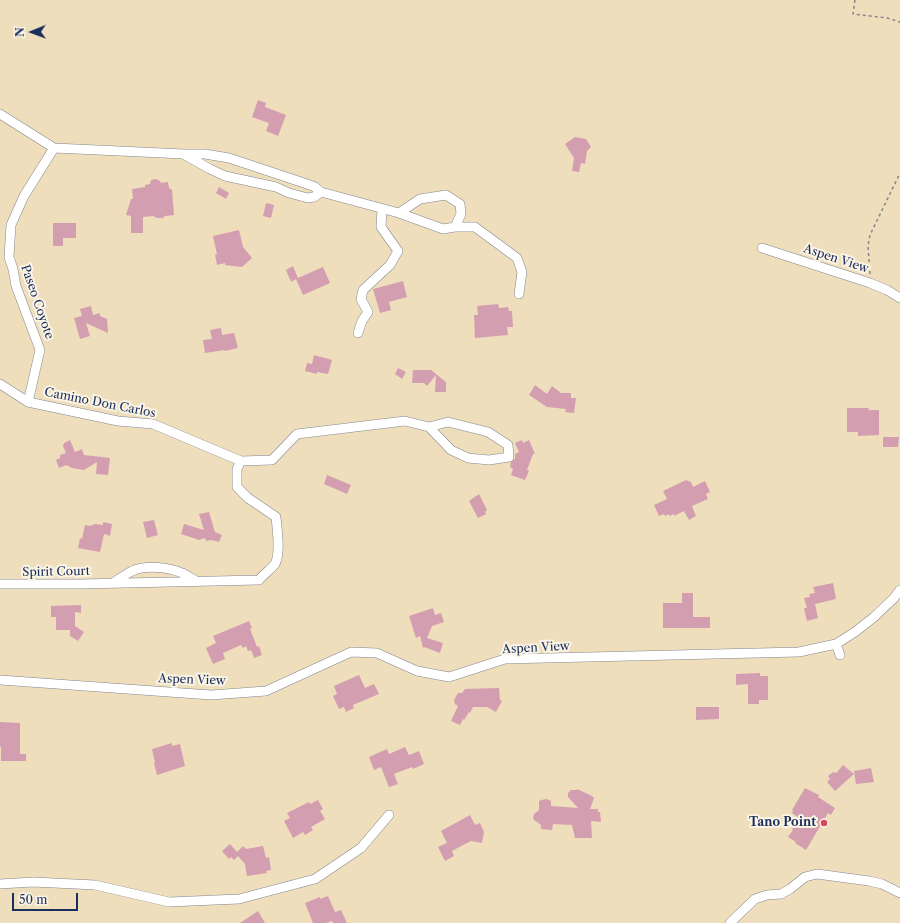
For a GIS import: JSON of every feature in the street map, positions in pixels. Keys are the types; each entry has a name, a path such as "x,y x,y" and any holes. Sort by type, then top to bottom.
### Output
{"street":[{"path":"0,114 54,148 205,154 228,158 307,184 315,187 321,192 399,213 444,229 455,227 475,227 517,258 522,272 519,294"},
{"name":"Paseo Coyote","path":"28,402 40,350 16,286 9,257 11,225 24,196 54,148"},
{"path":"184,154 225,176 276,187 289,193 308,198 314,197 321,192"},
{"path":"399,213 420,199 446,195 460,204 461,214 455,227"},
{"path":"358,332 368,312 361,299 363,290 390,265 398,251 381,227 382,209"},
{"name":"Aspen View","path":"762,248 870,283 887,290 900,298"},
{"name":"Camino Don Carlos","path":"0,384 28,402 118,421 153,424 241,461"},
{"path":"241,461 272,460 297,434 405,421 429,427 448,422 488,432 508,445 509,457 489,460 468,458 451,450 429,427"},
{"name":"Spirit Court","path":"0,584 259,580 275,564 278,554 276,517 248,498 237,487 237,469 241,461"},
{"name":"Spirit Court","path":"112,583 132,571 142,568 167,569 182,573 196,581"},
{"name":"Aspen View","path":"0,680 211,695 266,691 351,652 377,653 417,671 449,677 505,659 799,652 836,644 855,632 874,617 894,598 900,590"},
{"path":"836,644 840,655"},
{"path":"0,884 33,882 95,885 169,902 239,899 315,879 361,848 389,815"},
{"path":"730,923 755,899 767,895 781,894 805,877 817,874 869,881 882,884 900,893"}],"path":[{"path":"855,0 853,14 887,18 900,22"},
{"path":"870,283 868,246 870,235 900,173"}],"building":[{"path":"258,100 266,103 265,107 286,115 278,136 266,131 269,123 252,117"},
{"path":"575,137 586,139 591,147 587,151 585,164 581,163 579,172 572,171 574,158 565,144"},
{"path":"156,179 161,183 168,182 169,188 172,190 174,215 165,216 163,218 153,216 143,217 143,233 131,233 131,216 126,215 131,199 133,199 132,189 145,187 145,185 150,184 151,180"},
{"path":"219,187 229,193 226,199 216,193"},
{"path":"266,203 274,205 271,218 263,216"},
{"path":"53,223 76,223 76,238 63,238 63,246 53,246"},
{"path":"239,230 243,247 252,258 242,267 225,265 225,263 217,265 215,255 217,254 213,236"},
{"path":"293,266 298,278 323,267 330,283 303,295 296,279 291,282 286,270"},
{"path":"403,281 407,297 389,302 391,310 380,313 373,289"},
{"path":"498,304 499,308 508,307 509,311 512,311 513,327 507,327 508,335 475,338 474,315 478,315 477,306"},
{"path":"91,306 93,315 100,313 100,316 107,319 108,333 86,323 90,336 80,339 74,318 82,316 80,309"},
{"path":"221,328 222,335 234,333 238,348 205,353 203,340 212,339 210,330"},
{"path":"314,355 332,360 328,374 317,372 317,374 305,371 307,363 312,364"},
{"path":"398,368 406,372 402,379 395,374"},
{"path":"413,370 431,370 446,382 446,392 435,392 436,375 427,386 424,383 412,383"},
{"path":"535,385 547,394 552,386 561,393 571,393 571,398 576,398 574,413 565,412 566,409 547,407 529,395"},
{"path":"847,408 869,408 868,410 879,410 879,435 858,436 858,432 847,432"},
{"path":"883,437 899,437 898,447 883,447"},
{"path":"70,440 75,452 82,449 84,455 110,458 108,475 96,474 97,462 84,470 72,468 66,465 59,468 56,460 60,458 60,455 66,453 63,446 64,443"},
{"path":"522,440 523,443 529,440 535,454 533,454 525,480 511,475 513,469 510,467 511,462 515,459 515,454 519,452 515,443"},
{"path":"327,475 351,485 347,494 324,484"},
{"path":"686,480 691,482 693,487 705,481 710,492 706,494 708,499 692,506 696,516 689,520 684,511 674,516 674,514 665,516 664,514 659,516 654,505 667,499 663,491"},
{"path":"479,494 487,510 485,512 486,514 478,518 469,501"},
{"path":"209,512 215,532 222,535 219,542 211,540 206,541 205,538 199,540 181,534 184,524 204,530 199,514"},
{"path":"154,520 158,535 147,538 143,522"},
{"path":"103,522 112,524 110,536 104,534 100,552 78,548 80,538 82,539 85,525 103,525"},
{"path":"833,583 836,599 815,604 818,618 807,621 804,608 807,608 804,598 810,597 809,594 815,593 813,587"},
{"path":"682,593 693,593 693,617 710,617 710,628 663,628 663,603 682,603"},
{"path":"81,605 81,613 75,612 75,626 84,632 78,641 70,636 70,630 56,630 56,617 51,617 51,606"},
{"path":"433,608 435,615 441,613 444,622 432,626 427,638 443,643 440,653 424,647 423,648 420,636 416,638 409,616"},
{"path":"249,621 252,628 250,629 262,655 254,658 251,650 248,651 246,646 243,648 241,645 223,653 225,659 213,664 206,648 216,643 213,636"},
{"path":"760,673 760,676 768,676 768,700 759,700 759,704 748,704 748,684 736,685 736,674"},
{"path":"359,675 365,688 374,684 379,694 353,705 354,708 346,712 344,707 339,709 333,696 337,694 334,686"},
{"path":"499,688 500,700 502,701 496,712 487,707 473,707 460,725 451,721 458,706 455,704 454,700 458,693 462,693 465,689"},
{"path":"696,707 719,707 719,719 696,720"},
{"path":"0,722 20,723 20,754 26,754 26,761 1,761"},
{"path":"172,743 172,746 180,744 185,766 157,775 152,749"},
{"path":"405,747 409,755 419,751 424,764 413,769 412,767 394,774 398,784 389,787 381,767 374,770 369,757 387,749 389,754"},
{"path":"843,765 854,774 835,791 827,782 830,779 828,776 833,772 836,773"},
{"path":"871,768 874,782 856,784 854,771"},
{"path":"805,788 819,795 818,797 835,808 831,815 828,813 806,850 788,837 799,818 792,813 792,810"},
{"path":"577,789 594,798 590,809 598,809 598,812 600,812 601,822 591,821 592,838 575,838 572,825 553,824 552,830 541,829 541,825 533,818 534,814 539,810 539,801 547,799 551,801 551,806 578,808 568,797 568,793 571,790"},
{"path":"318,800 323,809 320,811 325,819 311,827 313,830 305,835 303,832 293,838 284,821 290,818 287,813 309,802 310,804"},
{"path":"470,815 475,825 480,823 484,832 482,843 471,841 452,851 454,856 445,861 438,847 447,843 441,831"},
{"path":"230,844 237,852 243,846 246,849 263,846 266,858 269,857 271,870 266,871 267,873 247,876 245,864 238,856 234,860 231,857 229,859 222,851"},
{"path":"328,896 335,912 341,910 347,923 333,923 332,921 326,923 313,923 305,903 320,897 320,899"},
{"path":"258,911 265,923 240,923"}],"place":[{"name":"Tano Point","path":"824,823"}]}
